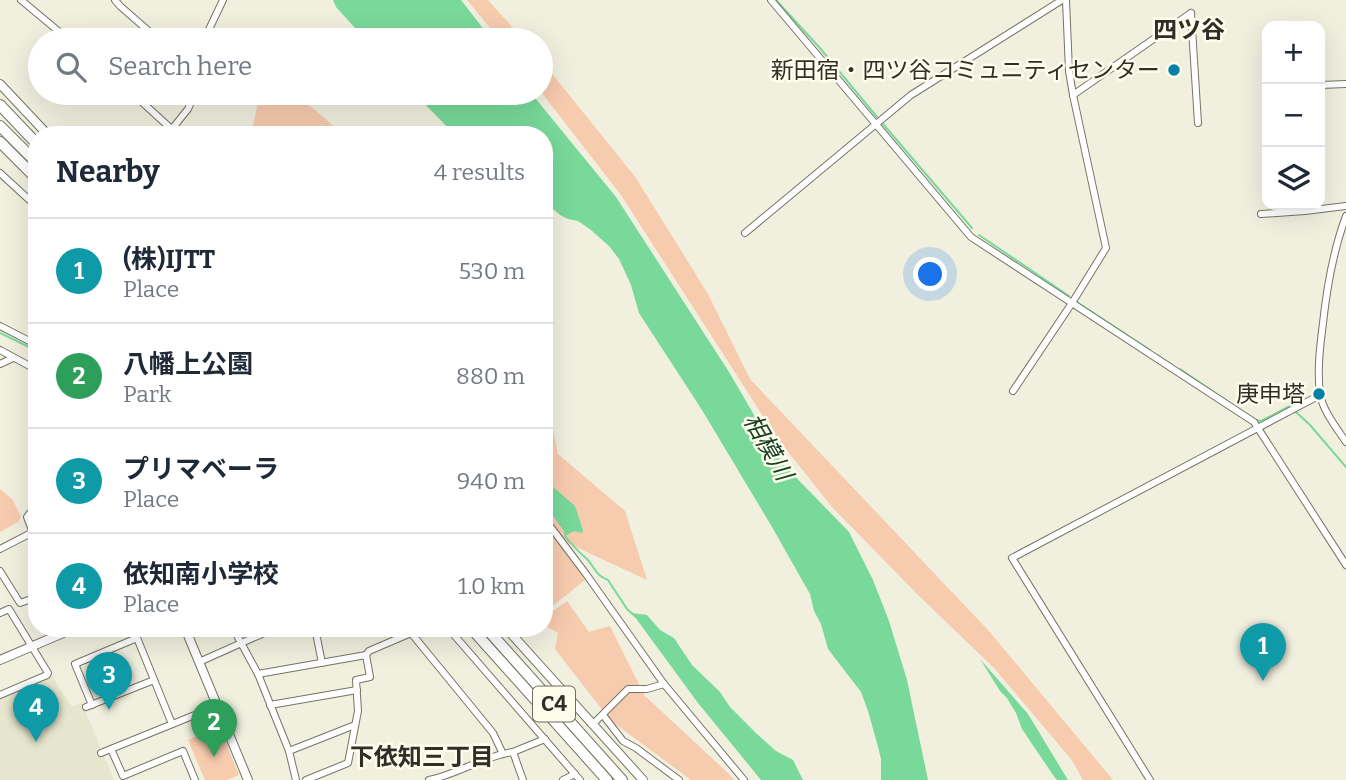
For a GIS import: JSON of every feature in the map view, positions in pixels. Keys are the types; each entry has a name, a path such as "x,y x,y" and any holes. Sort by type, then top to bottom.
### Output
{"highway":[{"path":"0,105 28,135"},
{"path":"0,126 28,154"},
{"path":"0,142 28,172"},
{"path":"0,151 28,174"},
{"name":"C4","path":"479,637 607,780"},
{"name":"C4","path":"494,637 622,780"}],"street":[{"path":"21,0 55,28"},
{"path":"115,0 145,28"},
{"path":"210,28 223,0"},
{"path":"771,0 971,237 1254,422 1346,565"},
{"path":"745,233 911,94 1064,0 1073,95 1106,248 1013,391"},
{"path":"1073,95 1191,13 1198,123"},
{"path":"0,84 40,126"},
{"path":"1325,85 1346,84"},
{"path":"145,105 169,126"},
{"path":"174,126 189,105"},
{"path":"0,173 28,199"},
{"path":"1261,214 1305,212 1346,206"},
{"path":"1346,216 1331,265 1319,364 1320,395 1324,408 1346,442"},
{"path":"0,326 28,340"},
{"path":"0,350 28,366"},
{"path":"0,364 13,358"},
{"path":"1150,780 1012,558 1320,395"},
{"path":"553,530 664,684 744,780"},
{"path":"0,549 28,535"},
{"path":"0,571 20,603 28,600"},
{"path":"0,613 9,609 48,673 0,695"},
{"path":"0,660 55,637"},
{"path":"189,637 248,780"},
{"path":"237,637 258,674 289,751 296,780"},
{"path":"199,662 255,637"},
{"path":"317,637 322,663"},
{"path":"306,780 348,763 358,711 356,680 370,677 366,656 369,651 397,637"},
{"path":"414,637 493,733 503,754"},
{"path":"456,637 580,780"},
{"path":"514,637 643,780"},
{"path":"154,680 89,706 75,664 137,638 172,724"},
{"path":"258,674 366,656"},
{"path":"592,725 628,689 647,689 664,684"},
{"path":"270,705 357,690"},
{"path":"101,753 217,706"},
{"path":"603,715 623,741 678,780"},
{"path":"289,751 355,725"},
{"path":"429,780 545,739"},
{"path":"111,749 123,776 183,751 195,780"},
{"path":"513,752 523,780"},
{"path":"326,772 328,780"},
{"path":"563,780 575,774"}],"shaded area":[{"path":"467,0 488,0 513,28 490,28"},
{"path":"553,75 636,178 708,294 750,379 988,630 1113,780 1083,780 1071,759 994,668 832,507 777,438 621,195 551,105"},
{"path":"257,105 309,105 334,126 253,126"},
{"path":"553,429 558,454 625,511 647,580 563,541 590,576 553,606"},
{"path":"0,489 13,500 21,517 18,522 0,532"},
{"path":"567,601 589,632 610,626 645,696 734,780 691,780 610,720 555,649 558,633 553,630 553,611"},
{"path":"52,676 71,706 82,703 114,780 0,780 0,699"},
{"path":"219,726 239,775 227,780 205,780 188,740"}],"water":[{"path":"333,0 461,0 483,28 355,28"},
{"name":"相模川","path":"426,105 541,105 616,197 729,372 782,463 849,532 873,580 889,621 907,680 928,780 881,780 881,759 861,692 828,649 810,594 702,410 639,313 631,285 619,259 591,230 553,209 553,126 446,126"},
{"path":"553,487 575,506 583,530 582,533 574,531 565,536 553,516"},
{"path":"632,613 647,615 660,630 674,638 692,665 720,692 730,707 776,751 793,760 803,780 761,780 698,703"},
{"path":"980,659 1028,714 1068,780 1057,780 1053,775"}],"waterway":[{"path":"776,0 877,117"},
{"path":"883,124 972,228"},
{"path":"979,235 1069,296"},
{"path":"1077,302 1150,350"},
{"path":"0,333 28,347"},
{"path":"1157,355 1171,364"},
{"path":"1180,369 1230,403"},
{"path":"1256,420 1261,421 1291,407"},
{"path":"1295,411 1346,467"},
{"path":"565,536 598,574 608,580 627,609 636,617"}],"place":[{"name":"新田宿・四ツ谷コミュニティセンター","path":"1174,70"},
{"name":"庚申塔","path":"1319,394"},
{"name":"(株)IJTT","path":"1263,681"},
{"name":"プリマベーラ","path":"109,710"},
{"name":"依知南小学校","path":"36,742"},
{"name":"八幡上公園","path":"214,757"}],"district":[{"name":"四ツ谷","path":"1189,30"},
{"name":"下依知三丁目","path":"422,757"}]}
